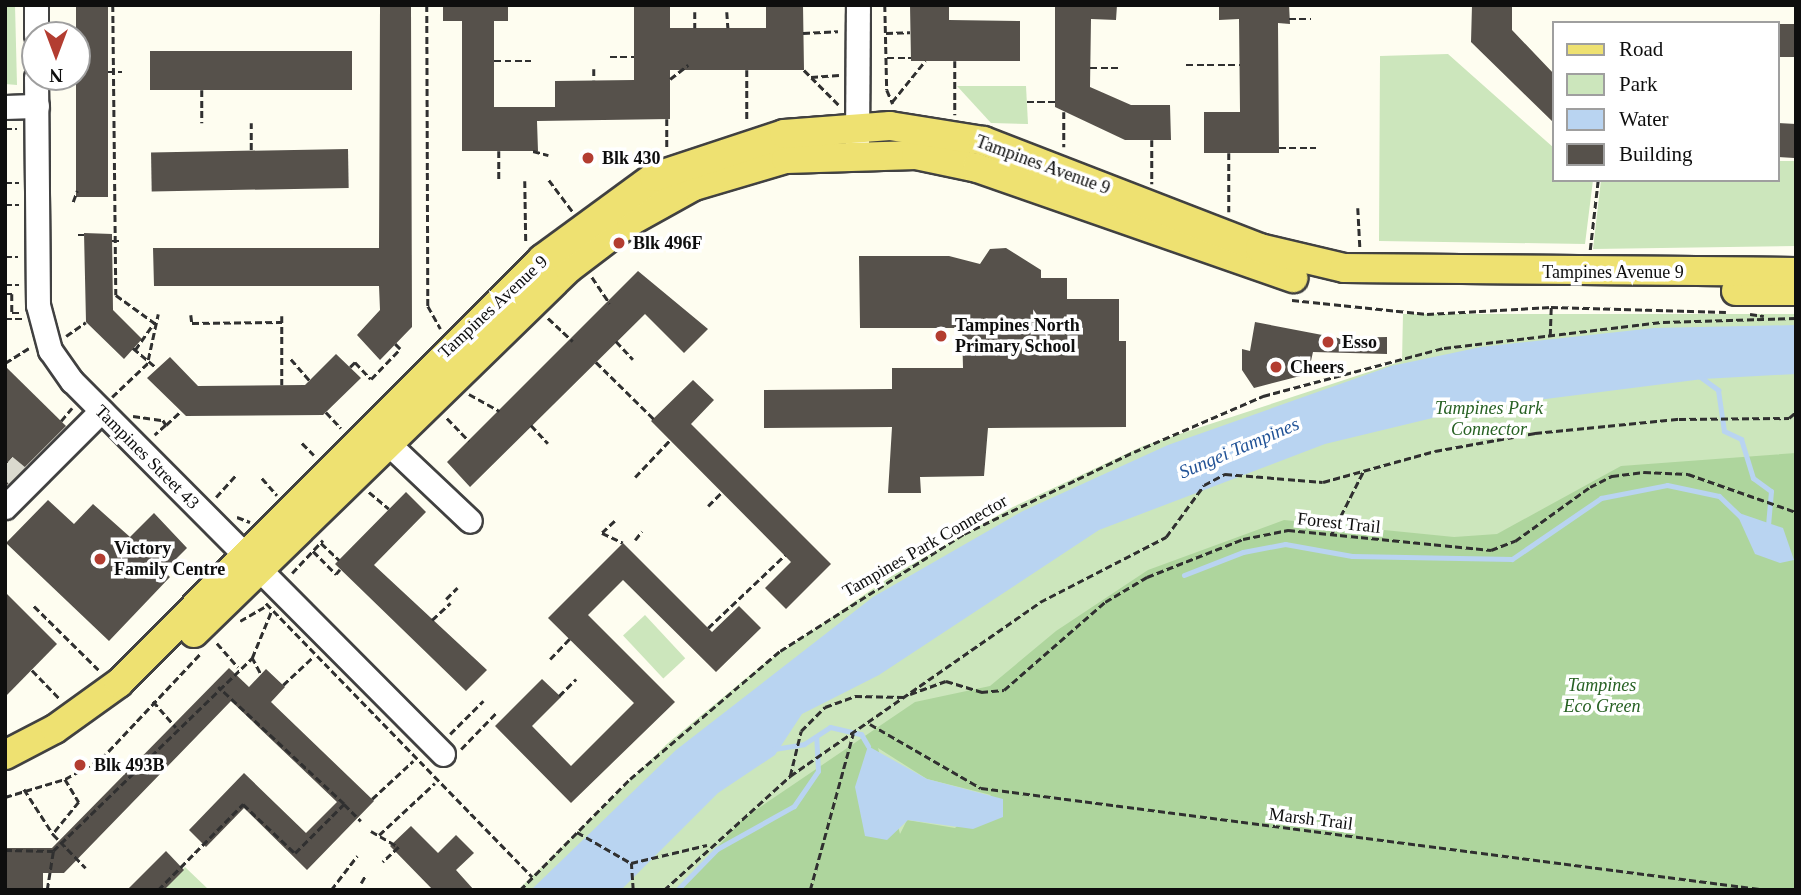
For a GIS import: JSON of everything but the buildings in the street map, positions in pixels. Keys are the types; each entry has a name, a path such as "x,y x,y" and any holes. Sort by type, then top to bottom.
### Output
{"main road":[{"name":"Tampines Avenue 9","path":"15,781 120,704 251,563 379,435 522,276 654,177 784,134 864,140 984,141 1260,248 1344,268 1796,272"},
{"name":"Tampines Avenue 9","path":"864,140 977,168 1256,267 1343,286 1796,291"},
{"name":"Tampines Avenue 9","path":"5,755 55,729 119,682 251,563"}],"street":[{"path":"858,5 864,140"},
{"path":"864,140 871,5"},
{"name":"Tampines Street 43","path":"36,91 40,328 72,381 106,404 251,563 447,750"},
{"path":"5,107 37,106"},
{"path":"5,507 23,480 106,404"},
{"path":"379,435 470,521"}],"path":[{"path":"113,5 116,295 155,323"},
{"path":"427,5 428,306 444,335"},
{"path":"885,5 892,102 905,112"},
{"path":"695,12 695,28"},
{"path":"727,12 727,28"},
{"path":"1289,19 1311,19"},
{"path":"803,33 842,31"},
{"path":"886,33 910,32"},
{"path":"610,57 634,57"},
{"path":"887,58 911,58"},
{"path":"494,61 531,61"},
{"path":"892,102 925,61"},
{"path":"943,120 955,122 955,61"},
{"path":"670,79 688,65"},
{"path":"1186,65 1240,65"},
{"path":"1090,68 1121,68"},
{"path":"594,69 594,80"},
{"path":"747,70 747,128"},
{"path":"804,70 839,105"},
{"path":"108,72 122,72"},
{"path":"811,77 841,75"},
{"path":"202,90 202,123"},
{"path":"1027,102 1055,102"},
{"path":"1058,154 1065,156 1064,112"},
{"path":"667,119 667,155"},
{"path":"251,123 251,150"},
{"path":"1140,183 1152,188 1152,140"},
{"path":"1279,149 1315,148"},
{"path":"499,152 499,181"},
{"path":"533,152 548,155"},
{"path":"1229,153 1229,215"},
{"path":"548,180 573,212"},
{"path":"525,181 527,256"},
{"path":"1590,251 1598,182"},
{"path":"5,183 26,183"},
{"path":"73,202 77,191"},
{"path":"5,205 26,205"},
{"path":"1347,247 1362,250 1358,208"},
{"path":"1216,211 1240,219"},
{"path":"78,235 84,235"},
{"path":"114,241 122,241"},
{"path":"1577,251 1603,251"},
{"path":"592,276 610,304"},
{"path":"5,294 12,294 12,313 30,312"},
{"path":"1550,337 1551,307"},
{"path":"106,404 149,361 158,314"},
{"path":"191,315 192,323 282,322"},
{"path":"282,316 282,385"},
{"path":"5,319 12,318"},
{"path":"548,318 573,341"},
{"name":"Tampines Park Connector","path":"520,890 630,779 780,651 876,585 1041,495 1263,397 1444,348 1663,322 1796,318"},
{"path":"67,335 86,322"},
{"path":"155,323 134,349 157,368"},
{"path":"616,341 633,359"},
{"path":"5,363 35,344"},
{"path":"350,367 355,362 371,379 400,349 395,344"},
{"path":"290,359 310,381"},
{"path":"596,362 654,419"},
{"path":"468,394 500,411"},
{"path":"61,421 75,405"},
{"path":"158,432 181,411"},
{"path":"326,412 340,427"},
{"path":"1789,418 1796,412"},
{"path":"131,416 149,415 166,425"},
{"path":"445,416 469,441"},
{"path":"664,890 710,844 790,776 1040,602 1166,537 1204,485 1225,474 1323,482 1364,470 1535,433 1679,419 1796,418"},
{"path":"531,425 548,443"},
{"path":"635,477 670,440"},
{"path":"302,443 313,454"},
{"path":"1331,535 1364,470"},
{"name":"Forest Trail","path":"905,696 946,681 981,692 1004,690 1063,635 1147,577 1243,539 1287,530 1491,550 1515,541 1612,475 1644,472 1688,474 1796,512"},
{"path":"216,497 237,474"},
{"path":"262,478 276,493"},
{"path":"369,492 389,509"},
{"path":"708,506 722,492"},
{"path":"615,521 602,533 623,543"},
{"path":"635,540 642,531"},
{"path":"321,543 339,560"},
{"path":"313,551 336,573 340,569"},
{"path":"708,628 785,555"},
{"path":"446,599 457,588"},
{"path":"237,623 265,607 267,600"},
{"path":"432,620 450,603"},
{"path":"34,606 99,670"},
{"path":"265,607 413,761 533,878"},
{"path":"47,890 53,851 176,727 238,667 253,657 271,612"},
{"path":"15,781 65,779 101,759 153,701 226,631"},
{"path":"550,659 569,639"},
{"path":"215,640 238,667"},
{"path":"283,685 314,656"},
{"path":"253,657 261,674"},
{"path":"90,678 109,660"},
{"path":"32,670 61,700"},
{"path":"559,696 576,679"},
{"path":"218,687 361,821"},
{"path":"52,707 71,694"},
{"path":"790,776 801,731 825,707 855,696 905,696"},
{"path":"153,701 176,727"},
{"path":"447,750 483,701"},
{"path":"447,750 496,713"},
{"name":"Marsh Trail","path":"869,723 981,788 1767,890"},
{"path":"810,890 853,734"},
{"path":"372,799 413,761"},
{"path":"53,834 79,802 65,779"},
{"path":"5,796 15,781"},
{"path":"15,781 53,834 86,868"},
{"path":"379,835 435,783"},
{"path":"158,890 243,804 295,853 344,804"},
{"path":"372,831 399,847 383,862"},
{"path":"576,832 631,863 710,844"},
{"path":"5,850 53,851"},
{"path":"331,890 357,856"},
{"path":"631,863 633,890"},
{"path":"361,883 365,876"}],"green space":[{"path":"5,5 15,5 17,85 5,84"},
{"path":"1448,54 1552,146 1552,182 1593,182 1585,244 1379,241 1380,56"},
{"path":"957,86 1026,86 1028,124 991,123"},
{"path":"1780,161 1796,161 1796,246 1593,249 1601,182 1780,182"},
{"name":"Tampines Eco Green","path":"1403,314 1796,314 1796,890 518,890 668,743 762,665 893,575 1013,507 1143,446 1402,361"},
{"name":"Tampines Eco Green","path":"1796,453 1796,890 678,890 744,818 915,702 990,686 1056,631 1148,570 1284,520 1454,537 1497,534 1621,466","holes":["878,748 927,779 991,795 955,828 907,820 900,834"]},
{"path":"645,615 685,658 663,679 623,635"},
{"path":"185,867 209,890 162,890"}],"water":[{"name":"Sungei Tampines","path":"1796,325 1796,374 1703,379 1474,408 1325,444 1099,530 879,675 802,714 775,755 718,793 621,890 531,890 676,750 873,597 1023,511 1168,445 1391,366 1481,347 1654,328"},
{"path":"1736,512 1783,528 1794,560 1780,563 1755,554"},
{"path":"868,746 927,779 1003,799 1003,817 973,829 908,820 887,840 865,836 855,787"}],"waterway":[{"path":"1699,376 1718,390 1724,431 1741,439 1753,478 1771,491 1768,529"},
{"path":"1184,575 1243,552 1285,544 1352,556 1512,559 1601,498 1667,485 1719,496 1740,516"},
{"path":"774,749 804,744 830,727 861,734 868,746"},
{"path":"677,890 717,849 794,806 818,771 816,738"}],"tunnel":[{"path":"5,465 18,476"}],"place":[{"name":"Blk 430","path":"588,158"},
{"name":"Blk 496F","path":"619,243"},
{"name":"Tampines North Primary School","path":"941,336"},
{"name":"Esso","path":"1328,342"},
{"name":"Cheers","path":"1276,367"},
{"name":"Victory Family Centre","path":"100,559"},
{"name":"Blk 493B","path":"80,765"}]}
